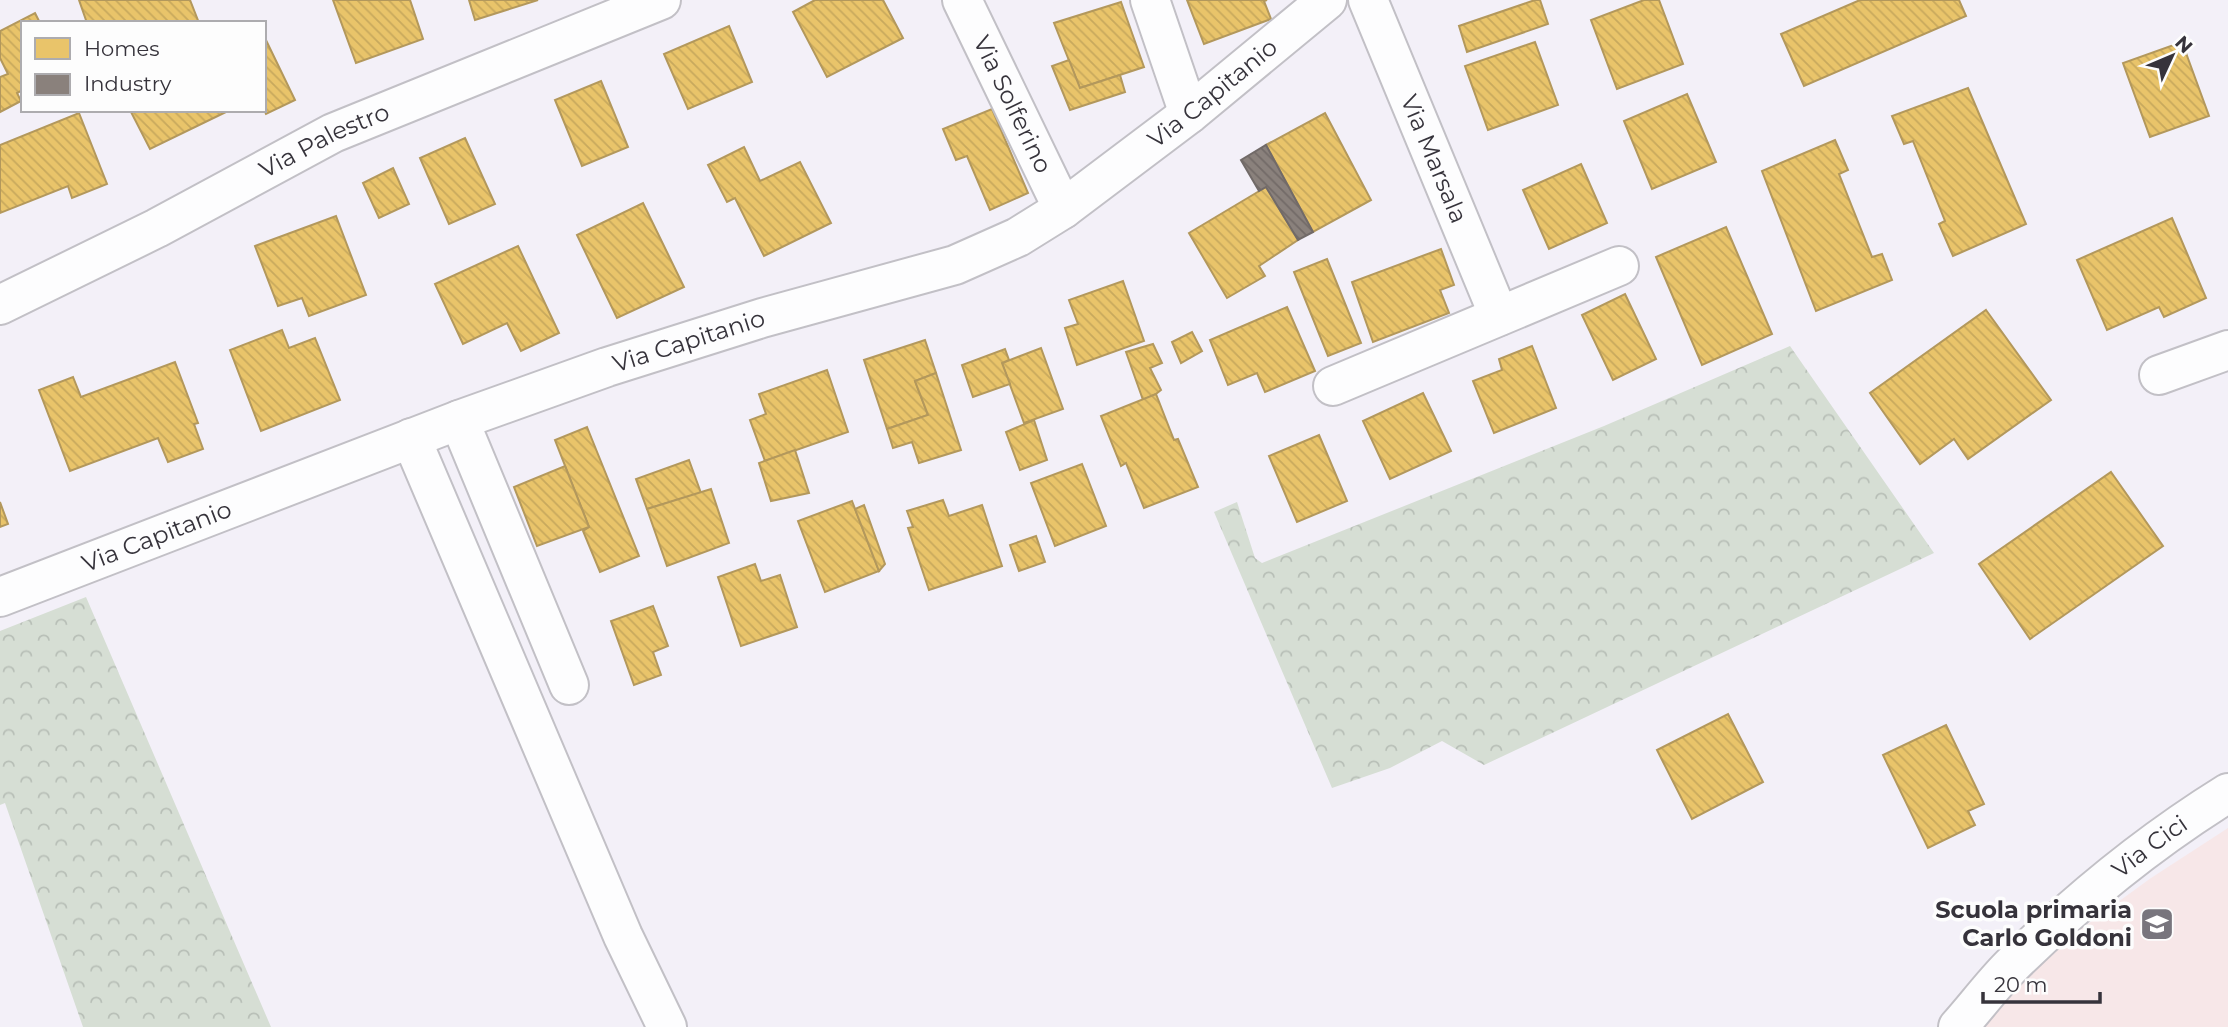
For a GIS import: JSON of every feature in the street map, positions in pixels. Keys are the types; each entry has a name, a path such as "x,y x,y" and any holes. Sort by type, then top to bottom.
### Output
{"street":[{"name":"Via Palestro","path":"0,305 157,228 334,133 661,0"},
{"name":"Via Solferino","path":"962,0 1063,209"},
{"path":"1150,0 1189,114"},
{"name":"Via Capitanio","path":"0,597 460,419 607,367 762,318 955,265 1018,237 1063,209 1189,114 1327,0"},
{"name":"Via Marsala","path":"1368,0 1499,316"},
{"path":"1334,386 1619,266"},
{"path":"2159,375 2228,350"},
{"path":"460,419 569,685"},
{"path":"411,439 623,936 667,1027"},
{"name":"Via Cici","path":"1958,1027 2009,968 2083,898 2179,823 2228,793"}],"shaded area":[{"name":"Scuola primaria Carlo Goldoni","path":"2228,828 2228,1027 1974,1027 2067,939 2151,878"}],"green space":[{"path":"1790,346 1934,553 1484,765 1442,741 1390,768 1332,788 1214,512 1237,502 1255,558 1262,563 1604,426"},
{"path":"86,597 271,1027 83,1027 5,803 0,805 0,631"}],"building: Homes":[{"path":"79,0 190,0 198,21 86,21"},
{"path":"333,0 410,0 423,39 356,63"},
{"path":"469,0 538,0 475,20"},
{"path":"815,0 883,0 903,38 827,77 793,12"},
{"path":"1187,0 1267,0 1264,1 1271,19 1204,44"},
{"path":"1540,0 1548,24 1467,52 1459,26"},
{"path":"1644,0 1659,0 1683,64 1617,89 1591,20"},
{"path":"1860,0 1959,0 1966,16 1804,86 1781,34"},
{"path":"1121,2 1144,67 1080,88 1054,23"},
{"path":"35,13 39,21 21,21 21,91 17,93 21,101 0,112 0,77 8,74 0,58 0,31"},
{"path":"729,26 752,82 688,109 664,54"},
{"path":"266,40 295,100 266,114 265,112"},
{"path":"1535,42 1558,105 1488,130 1465,66"},
{"path":"2182,42 2209,116 2150,137 2123,63"},
{"path":"1069,60 1080,88 1120,75 1125,92 1070,110 1052,66"},
{"path":"601,81 628,147 582,166 555,100"},
{"path":"1968,88 2026,224 1953,256 1939,224 1945,221 1913,141 1904,144 1892,116"},
{"path":"1687,94 1716,162 1652,189 1624,121"},
{"path":"992,109 1028,193 990,210 967,156 956,160 943,129"},
{"path":"131,112 226,112 150,149"},
{"path":"79,113 107,184 72,198 68,186 0,213 0,145"},
{"path":"1325,113 1371,200 1313,232 1266,145"},
{"path":"465,138 495,204 449,224 420,158"},
{"path":"1835,140 1848,170 1839,174 1872,257 1882,254 1892,280 1816,311 1762,171"},
{"path":"744,147 760,181 800,162 831,223 764,256 735,198 727,202 708,165"},
{"path":"1581,164 1607,223 1549,249 1523,190"},
{"path":"393,168 409,204 379,218 363,183"},
{"path":"1266,187 1298,240 1259,266 1265,276 1227,298 1189,233"},
{"path":"643,203 684,287 617,318 577,235"},
{"path":"336,216 366,295 309,316 302,298 278,306 255,246"},
{"path":"2172,218 2206,298 2164,317 2159,307 2107,330 2077,260"},
{"path":"1726,227 1772,334 1702,365 1656,257"},
{"path":"518,246 559,333 521,351 507,323 463,344 435,284"},
{"path":"1441,249 1454,285 1440,290 1449,313 1373,342 1352,282"},
{"path":"1327,259 1361,343 1328,356 1294,272"},
{"path":"1123,281 1144,341 1077,365 1065,328 1078,324 1069,300"},
{"path":"1625,294 1656,359 1613,380 1582,315"},
{"path":"1287,307 1315,371 1265,392 1257,373 1228,385 1210,340"},
{"path":"1986,310 2051,400 1968,459 1954,439 1920,464 1870,393"},
{"path":"282,330 289,348 315,338 340,400 261,431 230,350"},
{"path":"1192,332 1202,351 1181,363 1172,342"},
{"path":"925,340 936,373 915,381 928,415 887,429 864,360"},
{"path":"1153,344 1162,363 1150,368 1161,390 1143,400 1126,352"},
{"path":"1532,346 1556,408 1494,433 1473,381 1502,370 1499,359"},
{"path":"1041,348 1063,409 1024,423 1002,363"},
{"path":"1005,349 1009,360 1002,363 1010,384 973,397 962,365"},
{"path":"175,362 198,423 194,424 203,449 168,462 158,438 70,471 39,390 73,377 81,397"},
{"path":"827,370 848,432 765,461 750,420 766,414 759,394"},
{"path":"936,373 961,450 919,463 912,442 893,448 887,429 928,415 915,381"},
{"path":"1423,393 1451,451 1390,479 1363,421"},
{"path":"1156,394 1174,440 1178,439 1198,487 1144,508 1126,463 1121,466 1101,416"},
{"path":"1034,420 1047,460 1020,470 1006,432"},
{"path":"587,427 639,556 600,572 583,531 589,527 555,440"},
{"path":"1319,435 1347,501 1297,522 1269,456"},
{"path":"795,450 809,493 771,501 759,463"},
{"path":"689,460 701,493 647,509 636,479"},
{"path":"1082,464 1106,526 1055,546 1031,483"},
{"path":"565,466 589,527 537,546 514,487"},
{"path":"2111,472 2163,546 2030,639 1979,564"},
{"path":"711,489 729,543 667,566 647,509"},
{"path":"943,500 949,516 982,505 1002,566 929,590 908,528 913,527 907,511"},
{"path":"852,501 879,571 825,592 798,521"},
{"path":"0,502 8,524 0,527"},
{"path":"864,505 885,564 879,571 855,509"},
{"path":"1036,536 1045,562 1019,571 1010,545"},
{"path":"755,564 761,581 780,575 797,627 741,646 718,577"},
{"path":"653,606 668,646 653,652 661,675 634,685 611,621"},
{"path":"1728,714 1763,782 1692,819 1657,750"},
{"path":"1946,725 1984,804 1968,811 1975,825 1928,848 1883,755"}],"building: Industry":[{"path":"1266,145 1313,232 1298,240 1266,187 1259,191 1241,160"}],"place":[{"name":"Scuola primaria Carlo Goldoni","path":"2157,924"}]}
